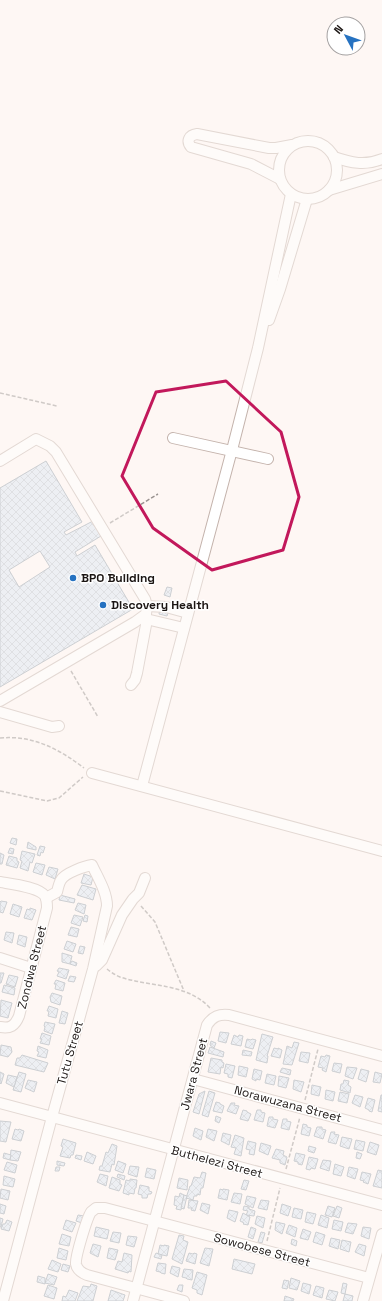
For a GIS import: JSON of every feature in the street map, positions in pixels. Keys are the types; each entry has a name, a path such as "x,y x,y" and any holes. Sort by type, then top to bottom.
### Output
{"street":[{"path":"280,179 251,164 191,147 188,140 192,134 197,134 269,148 292,145 301,141 311,140 321,143 334,157 337,165 337,174 334,183 329,190"},
{"path":"292,145 285,151 280,160 278,169 284,188 299,198 307,199 319,197 329,190 382,174"},
{"path":"334,157 359,164 382,159"},
{"path":"142,786 258,348 267,302 286,225 291,194"},
{"path":"258,348 280,288 307,199"},
{"path":"173,438 268,459"},
{"path":"0,461 36,439 50,446 56,452 145,600 147,613 137,673 135,680 131,684"},
{"path":"0,701 135,622 147,613 166,607 188,613"},
{"path":"147,613 184,628"},
{"path":"0,712 52,726 59,726"},
{"path":"92,773 382,851"},
{"name":"Tutu Street","path":"3,1301 52,1117 96,966 107,900 92,865 87,865 65,876 61,879 57,892 45,896"},
{"path":"96,966 102,960 122,915 132,899 139,893 146,878"},
{"path":"0,882 37,890 45,896"},
{"name":"Zondwa Street","path":"0,1027 10,1027 15,1025 19,1016 47,908 45,896"},
{"path":"0,958 31,968"},
{"path":"213,1017 218,1015 229,1015 382,1056"},
{"name":"Jwara Street","path":"133,1301 208,1025 213,1017"},
{"name":"Norawuzana Street","path":"193,1079 382,1130"},
{"name":"Buthelezi Street","path":"0,1103 382,1205"},
{"name":"Sowobese Street","path":"136,1289 87,1275 80,1271 77,1266 76,1257 89,1215 96,1208 105,1208 369,1278"},
{"path":"363,1301 382,1234"},
{"path":"136,1289 184,1301"}],"path":[{"path":"0,393 57,406"},
{"path":"102,527 158,494"},
{"path":"66,663 98,717"},
{"path":"0,738 20,738 50,746 92,773 82,778 59,798 47,801 0,791"},
{"path":"132,899 155,922 184,991"},
{"path":"96,966 119,977 184,991 209,1007 213,1017"},
{"path":"264,1250 321,1040"}],"highlighted area":[{"path":"226,381 281,432 299,497 283,550 212,570 153,528 122,476 156,392"}],"building":[{"name":"BPO Building","path":"46,461 82,522 64,532 66,535 93,521 101,536 75,552 77,556 95,545 133,609 0,687 0,488","holes":["40,551 50,567 19,587 9,570"]},
{"path":"167,587 172,588 170,597 164,595"},
{"path":"160,608 169,610 167,616 159,614"},
{"path":"12,838 17,839 16,845 10,843"},
{"path":"28,842 36,847 36,850 27,848"},
{"path":"40,846 45,847 40,856 37,855"},
{"path":"10,848 14,849 13,854 8,853"},
{"path":"22,851 35,854 32,863 30,862 28,871 20,868"},
{"path":"0,853 4,855 2,864 0,864"},
{"path":"9,856 17,858 17,861 19,862 17,868 6,865"},
{"path":"36,863 45,865 42,875 33,872"},
{"path":"49,867 58,869 55,879 46,875"},
{"path":"84,874 93,877 91,885 81,883"},
{"path":"82,885 96,889 93,900 77,895"},
{"path":"60,895 75,899 74,903 59,900"},
{"path":"1,901 7,902 3,913 0,912"},
{"path":"78,903 86,905 84,914 75,910"},
{"path":"13,904 22,907 19,917 10,914"},
{"path":"30,908 36,910 32,920 24,918 27,909 30,910"},
{"path":"74,915 83,917 80,926 71,923"},
{"path":"85,915 88,916 87,922 83,921"},
{"path":"71,927 79,929 77,937 68,935"},
{"path":"6,932 14,933 12,943 4,940"},
{"path":"19,935 27,937 25,947 17,944"},
{"path":"67,941 76,944 73,952 64,949"},
{"path":"80,946 85,947 83,954 78,953"},
{"path":"62,953 72,956 70,964 62,962"},
{"path":"72,961 77,963 76,966 70,964"},
{"path":"59,968 69,970 66,979 57,976 59,972 57,971"},
{"path":"0,973 4,973 1,983 0,983"},
{"path":"9,975 18,977 15,987 6,984"},
{"path":"70,976 76,977 74,982 68,981"},
{"path":"56,980 65,983 63,991 55,989 56,984 54,984"},
{"path":"4,985 15,988 14,995 2,992"},
{"path":"52,993 62,996 60,1005 51,1002 50,997"},
{"path":"1,1000 12,1003 8,1018 0,1016"},
{"path":"49,1006 58,1009 56,1018 48,1016 49,1011 47,1011"},
{"path":"62,1011 68,1013 65,1024 59,1023"},
{"path":"45,1022 55,1024 52,1034 44,1031"},
{"path":"220,1032 229,1033 226,1043 218,1041"},
{"path":"42,1033 51,1036 49,1045 40,1043"},
{"path":"262,1034 273,1037 267,1056 267,1063 256,1060"},
{"path":"234,1035 238,1037 239,1035 243,1036 241,1046 231,1044"},
{"path":"247,1039 256,1040 253,1049 245,1047"},
{"path":"211,1041 216,1043 214,1048 210,1045"},
{"path":"294,1042 299,1043 292,1065 283,1064 287,1046 292,1048"},
{"path":"1,1045 11,1047 12,1052 8,1057 0,1055"},
{"path":"38,1046 48,1050 46,1058 37,1056 39,1052 37,1051"},
{"path":"210,1047 224,1052 223,1057 208,1053"},
{"path":"274,1048 282,1050 280,1058 271,1056"},
{"path":"243,1050 252,1052 251,1056 242,1055"},
{"path":"301,1052 310,1053 308,1063 299,1061"},
{"path":"22,1055 48,1063 44,1072 15,1065 17,1058 20,1058"},
{"path":"326,1055 330,1056 326,1072 322,1070 323,1068 318,1067 321,1056 325,1057"},
{"path":"211,1058 222,1060 224,1063 223,1068 221,1067 220,1074 208,1072"},
{"path":"334,1063 342,1064 340,1073 332,1071"},
{"path":"226,1064 235,1066 232,1078 228,1077 228,1074 224,1073"},
{"path":"239,1066 248,1068 246,1077 238,1075"},
{"path":"347,1067 357,1068 353,1079 345,1076"},
{"path":"282,1068 291,1070 290,1075 280,1072"},
{"path":"254,1069 262,1071 260,1080 256,1079 256,1081 252,1079"},
{"path":"361,1069 369,1071 366,1082 358,1079"},
{"path":"0,1072 4,1074 1,1084 0,1083"},
{"path":"19,1072 26,1074 21,1092 13,1090"},
{"path":"375,1072 382,1074 380,1083 373,1082"},
{"path":"267,1074 276,1076 274,1085 265,1083"},
{"path":"8,1075 17,1077 14,1087 6,1083"},
{"path":"279,1076 289,1078 286,1088 278,1086"},
{"path":"28,1080 37,1082 34,1092 25,1088"},
{"path":"294,1080 304,1082 301,1092 293,1089"},
{"path":"344,1080 349,1081 348,1085 351,1087 350,1093 340,1090 341,1084 343,1084"},
{"path":"312,1085 321,1087 319,1096 311,1094"},
{"path":"326,1090 335,1092 333,1101 325,1099"},
{"path":"205,1091 199,1114 193,1112 199,1094"},
{"path":"209,1091 215,1093 208,1117 202,1115"},
{"path":"340,1092 349,1094 347,1103 338,1101"},
{"path":"355,1095 363,1097 360,1107 352,1103"},
{"path":"382,1095 382,1112 378,1111"},
{"path":"368,1098 375,1100 372,1112 365,1108"},
{"path":"216,1102 224,1106 222,1113 213,1111"},
{"path":"231,1103 235,1103 234,1105 239,1106 236,1114 227,1111"},
{"path":"243,1110 251,1114 248,1121 240,1119"},
{"path":"257,1110 261,1110 261,1112 265,1113 263,1122 254,1120"},
{"path":"216,1116 221,1118 219,1123 215,1121"},
{"path":"269,1117 273,1117 273,1119 278,1120 275,1128 267,1126"},
{"path":"283,1119 287,1119 287,1121 291,1122 289,1130 281,1128"},
{"path":"0,1121 11,1122 6,1142 0,1141"},
{"path":"303,1124 311,1128 309,1136 301,1134"},
{"path":"317,1127 322,1127 322,1129 326,1130 323,1139 314,1136"},
{"path":"195,1128 203,1131 201,1140 193,1136"},
{"path":"15,1129 24,1131 21,1141 12,1139"},
{"path":"208,1129 217,1131 214,1141 206,1137"},
{"path":"331,1132 335,1132 334,1134 339,1135 336,1144 328,1142"},
{"path":"223,1133 231,1135 229,1145 221,1141"},
{"path":"235,1135 244,1138 241,1156 234,1154 236,1148 231,1147"},
{"path":"342,1137 352,1139 349,1149 340,1146"},
{"path":"63,1139 76,1143 73,1155 71,1155 70,1158 60,1156 63,1147 61,1146"},
{"path":"356,1140 365,1142 363,1151 354,1149"},
{"path":"248,1141 256,1143 254,1155 249,1154 250,1150 246,1149"},
{"path":"370,1142 379,1145 376,1155 367,1152"},
{"path":"261,1143 271,1146 268,1155 259,1151"},
{"path":"112,1144 117,1146 114,1165 112,1164 110,1172 99,1170 100,1166 102,1166 106,1152 108,1153"},
{"path":"309,1146 316,1148 314,1153 308,1151"},
{"path":"276,1149 284,1151 283,1155 287,1157 285,1165 280,1163 280,1160 272,1158"},
{"path":"11,1150 21,1152 18,1161 10,1160"},
{"path":"87,1152 96,1156 93,1164 84,1161"},
{"path":"357,1152 362,1154 360,1159 356,1158"},
{"path":"4,1153 11,1155 10,1160 3,1158"},
{"path":"296,1153 305,1155 302,1165 294,1161"},
{"path":"76,1155 82,1156 81,1160 75,1158"},
{"path":"309,1157 318,1159 315,1169 306,1169"},
{"path":"323,1160 331,1161 329,1171 320,1168"},
{"path":"57,1161 65,1163 64,1166 57,1165"},
{"path":"118,1161 126,1164 123,1173 115,1170"},
{"path":"7,1162 17,1165 15,1173 4,1170"},
{"path":"335,1164 344,1167 341,1176 333,1174"},
{"path":"130,1166 139,1167 137,1177 128,1174"},
{"path":"56,1167 60,1167 59,1171 55,1171"},
{"path":"349,1167 358,1169 355,1179 347,1176"},
{"path":"147,1168 156,1170 154,1179 145,1177"},
{"path":"378,1170 382,1171 382,1188 373,1186"},
{"path":"202,1172 206,1173 200,1195 197,1194 197,1196 194,1196 193,1200 186,1198 194,1177 200,1178"},
{"path":"362,1172 371,1174 368,1184 360,1180"},
{"path":"100,1174 108,1176 106,1186 97,1182"},
{"path":"118,1174 125,1176 124,1180 117,1177"},
{"path":"4,1176 15,1179 13,1187 3,1185"},
{"path":"112,1177 120,1180 120,1184 122,1185 119,1191 109,1188"},
{"path":"179,1178 188,1180 187,1190 177,1188"},
{"path":"130,1179 137,1180 134,1194 129,1193 129,1195 123,1193 126,1180 130,1181"},
{"path":"244,1180 249,1181 246,1190 241,1189"},
{"path":"140,1185 149,1187 149,1191 152,1192 151,1194 148,1194 147,1198 142,1198 142,1195 138,1194"},
{"path":"1,1189 10,1191 8,1200 0,1198"},
{"path":"220,1189 229,1190 227,1200 218,1198"},
{"path":"180,1193 184,1195 181,1210 176,1209 177,1206 174,1205 175,1196 179,1197"},
{"path":"234,1193 242,1194 240,1204 231,1202"},
{"path":"184,1195 187,1196 184,1209 181,1208"},
{"path":"247,1196 256,1198 253,1208 245,1204"},
{"path":"189,1200 198,1201 195,1211 191,1210 192,1208 188,1208"},
{"path":"261,1200 269,1201 267,1210 258,1208"},
{"path":"202,1203 210,1205 208,1214 200,1210"},
{"path":"0,1204 6,1206 4,1214 0,1213"},
{"path":"282,1204 291,1207 288,1216 280,1213"},
{"path":"244,1206 255,1211 254,1216 246,1215 248,1211 243,1210"},
{"path":"328,1206 335,1208 332,1217 325,1215"},
{"path":"337,1206 342,1208 339,1218 333,1216"},
{"path":"294,1208 303,1210 301,1219 292,1217"},
{"path":"229,1210 238,1212 235,1222 227,1218"},
{"path":"307,1212 316,1214 313,1224 305,1222"},
{"path":"243,1213 250,1217 248,1225 243,1224 244,1223 240,1221"},
{"path":"78,1215 84,1216 82,1223 76,1221"},
{"path":"321,1215 329,1218 327,1228 318,1225"},
{"path":"257,1216 265,1218 263,1228 255,1224"},
{"path":"0,1218 3,1219 1,1227 0,1227"},
{"path":"7,1220 12,1222 9,1231 1,1229"},
{"path":"66,1220 76,1223 72,1232 63,1229"},
{"path":"334,1220 343,1222 341,1231 332,1229"},
{"path":"276,1222 285,1224 282,1234 275,1230"},
{"path":"348,1223 357,1224 353,1234 345,1232"},
{"path":"289,1225 297,1228 295,1237 286,1233"},
{"path":"96,1227 109,1230 107,1239 94,1236"},
{"path":"251,1227 256,1229 253,1239 248,1237"},
{"path":"363,1227 371,1228 369,1239 361,1236"},
{"path":"303,1229 311,1232 308,1240 300,1238"},
{"path":"113,1232 121,1233 119,1243 110,1241"},
{"path":"261,1232 265,1233 262,1243 258,1242"},
{"path":"316,1232 325,1235 322,1245 313,1242"},
{"path":"62,1234 71,1237 69,1246 59,1244"},
{"path":"179,1235 184,1236 183,1240 188,1242 182,1264 172,1259"},
{"path":"128,1236 137,1237 134,1247 126,1245"},
{"path":"331,1238 340,1240 338,1249 329,1246"},
{"path":"292,1239 297,1241 296,1246 291,1244"},
{"path":"342,1240 351,1242 349,1252 340,1249"},
{"path":"93,1244 101,1246 98,1257 90,1253"},
{"path":"359,1244 366,1246 364,1256 355,1252"},
{"path":"160,1245 169,1246 167,1256 158,1254"},
{"path":"59,1248 68,1251 66,1260 57,1258"},
{"path":"109,1248 118,1250 115,1260 107,1258"},
{"path":"205,1248 213,1249 209,1266 200,1263"},
{"path":"124,1253 132,1255 131,1272 129,1271 128,1273 115,1269 118,1261 122,1262"},
{"path":"156,1253 162,1255 161,1259 154,1257"},
{"path":"189,1253 197,1254 195,1264 186,1261"},
{"path":"234,1259 255,1264 252,1274 232,1269"},
{"path":"52,1260 61,1264 58,1272 48,1269"},
{"path":"158,1263 166,1264 165,1274 156,1271"},
{"path":"63,1264 70,1266 68,1272 61,1270"},
{"path":"172,1266 180,1268 178,1277 170,1273"},
{"path":"184,1269 193,1270 192,1280 182,1277"},
{"path":"197,1272 207,1275 202,1295 197,1293 197,1290 192,1288"},
{"path":"48,1274 57,1277 54,1285 45,1283"},
{"path":"38,1276 45,1278 45,1284 37,1282"},
{"path":"291,1278 300,1281 297,1290 289,1288"},
{"path":"284,1280 289,1281 287,1289 282,1288"},
{"path":"303,1283 311,1285 309,1294 301,1291"},
{"path":"343,1283 347,1284 345,1294 341,1293"},
{"path":"91,1284 97,1286 93,1301 77,1301 83,1286 90,1287"},
{"path":"48,1285 57,1288 54,1299 44,1296"},
{"path":"179,1285 183,1285 182,1292 177,1290"},
{"path":"316,1286 324,1288 322,1298 313,1295"},
{"path":"69,1290 78,1293 75,1301 62,1301 63,1296 66,1297"},
{"path":"111,1290 125,1295 123,1301 108,1301"},
{"path":"329,1290 338,1292 335,1301 326,1299"},
{"path":"345,1294 353,1296 352,1301 343,1301"},
{"path":"285,1296 294,1299 293,1301 284,1301"}],"place":[{"name":"BPO Building","path":"73,578"},
{"name":"Discovery Health","path":"103,605"}]}
